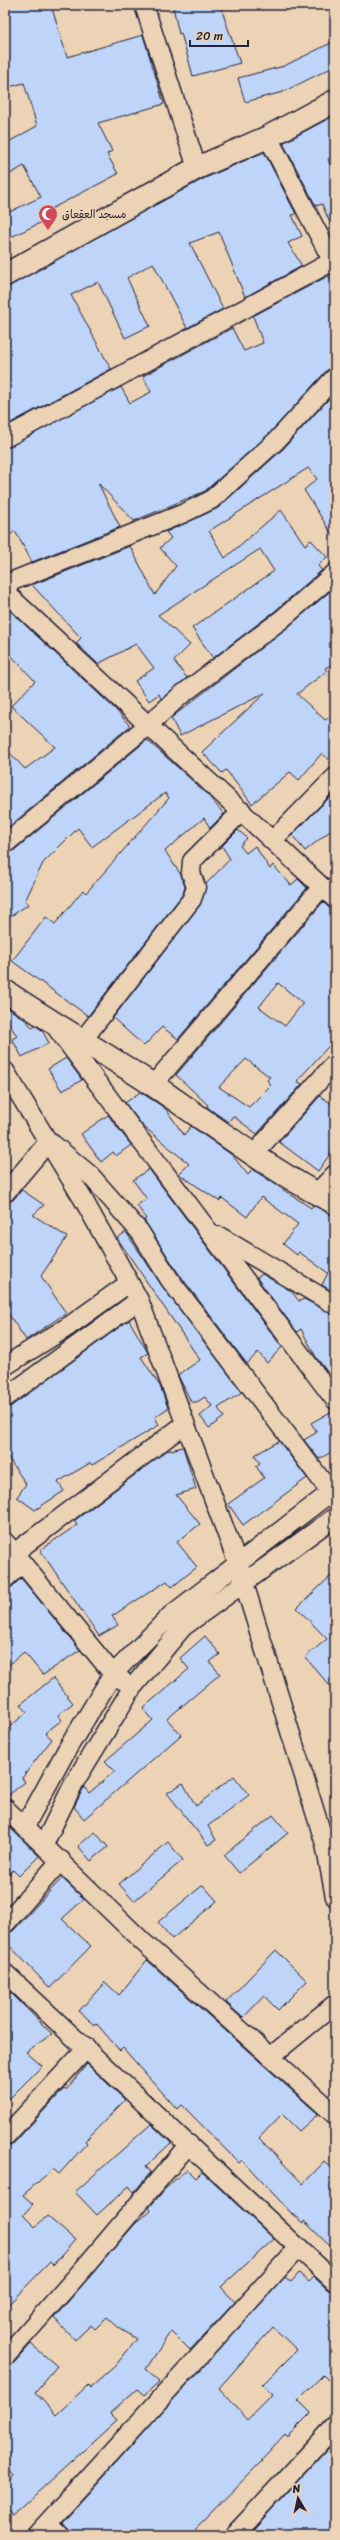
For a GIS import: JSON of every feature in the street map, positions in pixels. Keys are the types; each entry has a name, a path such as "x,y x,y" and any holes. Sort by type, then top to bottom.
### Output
{"street":[{"path":"144,5 197,168"},
{"path":"5,275 197,168 268,137 335,101"},
{"path":"5,438 334,263 268,137"},
{"path":"5,584 182,514 211,500 276,441 335,377"},
{"path":"5,844 147,726 180,696 282,619 335,573"},
{"path":"5,592 147,726 242,811 328,893 152,1085"},
{"path":"273,840 335,777"},
{"path":"82,1041 152,948 192,899 196,888 191,873 192,861 242,811"},
{"path":"5,990 55,1024 152,1085 253,1155 316,1194 335,1203"},
{"path":"55,1024 128,1126 212,1232 335,1400"},
{"path":"253,1155 335,1063"},
{"path":"5,1071 49,1141 139,1300 244,1582 325,1844 335,1897"},
{"path":"5,1193 49,1141"},
{"path":"44,1844 74,1783 132,1688 183,1627 196,1606 238,1564 334,1493 170,1280 140,1232 90,1175 49,1141"},
{"path":"316,1194 335,1174"},
{"path":"212,1232 335,1305"},
{"path":"5,1366 69,1326 129,1283"},
{"path":"5,1398 139,1300"},
{"path":"5,1579 14,1553 184,1424"},
{"path":"25,1826 66,1751 113,1674 171,1616 196,1606 244,1582 335,1517"},
{"path":"14,1553 113,1674 132,1688"},
{"path":"5,1808 61,1860 143,1942 335,2115"},
{"path":"5,1924 61,1860"},
{"path":"5,1973 87,2048 335,2282"},
{"path":"270,2057 335,2004"},
{"path":"5,2137 87,2048"},
{"path":"5,2357 84,2268 189,2144"},
{"path":"48,2531 298,2248"},
{"path":"234,2535 335,2426"}],"building":[{"path":"5,5 51,5 67,57 143,35 164,104 98,123 112,151 107,154 118,174 47,211 50,218 5,240 5,214 41,197 24,166 5,177 5,144 37,126 24,83 5,88"},
{"path":"181,5 220,5 240,63 193,76 181,33 179,34 173,7"},
{"path":"335,41 335,66 283,92 245,102 238,78 284,66"},
{"path":"335,115 335,155 328,159 335,177 335,235 322,204 316,206 283,143"},
{"path":"264,152 296,214 292,215 302,236 288,243 302,266 245,297 219,232 190,243 223,309 187,328 153,263 127,278 150,326 125,338 98,282 71,295 111,369 5,426 5,287 203,179"},
{"path":"328,276 335,283 335,367 327,370 269,434 205,491 134,521 98,483 120,527 32,562 15,531 5,539 5,448 121,387 130,403 151,392 143,376 232,328 244,351 263,343 253,316"},
{"path":"335,392 335,539 304,490 317,479 308,468 209,531 225,558 281,510 305,545 311,540 327,557 318,566 322,570 275,611 213,658 192,628 274,571 260,549 158,615 190,645 174,661 187,678 161,699 159,694 149,701 135,681 154,668 136,644 98,664 76,643 81,638 32,585 130,546 155,595 176,566 160,548 171,538 166,532 218,508 283,449"},
{"path":"335,587 335,663 325,668 327,671 297,694 325,720 335,713 335,765 322,753 299,780 290,772 252,804 226,770 222,773 202,752 265,693 180,736 171,718 288,627"},
{"path":"5,606 116,710 130,726 5,830 5,748 25,769 55,747 11,706 35,681 5,649"},
{"path":"147,740 204,791 224,814 210,828 204,818 165,851 181,875 185,887 183,894 88,1016 12,961 46,917 55,924 83,890 86,893 169,798 165,793 92,847 78,828 43,863 25,901 29,904 5,920 5,854 12,852"},
{"path":"335,792 335,827 305,851 292,835"},
{"path":"238,830 247,838 240,846 246,853 255,846 270,869 273,865 291,885 298,879 307,888 178,1039 162,1027 144,1046 113,1018 200,905 206,884 230,859 222,846"},
{"path":"323,902 335,913 335,1039 297,1081 302,1084 257,1134 233,1116 228,1122 207,1107 208,1105 176,1075","holes":["278,983 303,1003 285,1026 259,1007","246,1059 270,1077 267,1080 271,1085 249,1107 219,1087"]},
{"path":"9,1009 27,1021 32,1028 36,1026 42,1030 49,1043 22,1057 12,1039 17,1036 5,1018 5,1011"},
{"path":"66,1058 82,1080 62,1091 48,1069"},
{"path":"140,1092 165,1108 184,1135 191,1126 232,1155 248,1175 252,1169 311,1208 313,1205 335,1216 335,1293 322,1285 328,1273 299,1252 297,1255 283,1244 298,1224 261,1197 247,1217 222,1198 219,1201 179,1174 189,1164 143,1126 125,1103"},
{"path":"320,1096 335,1106 335,1147 318,1171 279,1142"},
{"path":"108,1115 131,1145 116,1156 113,1152 101,1162 81,1134"},
{"path":"149,1169 282,1347 267,1363 258,1352 247,1364 179,1274 144,1220 146,1219 137,1205 147,1199 133,1180"},
{"path":"22,1190 44,1205 33,1215 67,1237 41,1276 66,1313 26,1340 5,1309 5,1203 13,1200"},
{"path":"126,1232 162,1286 242,1392 218,1408 224,1417 209,1428 200,1416 212,1406 205,1397 197,1402 191,1402 178,1375 200,1360 117,1238"},
{"path":"262,1274 291,1291 299,1301 304,1299 335,1315 335,1382 316,1357 301,1329 297,1332 257,1278"},
{"path":"129,1320 148,1353 141,1357 160,1386 168,1408 155,1417 159,1425 92,1465 90,1463 58,1482 64,1491 35,1510 17,1497 26,1484 5,1453 5,1408 11,1406"},
{"path":"334,1410 335,1450 319,1459 304,1440 317,1432 311,1423"},
{"path":"279,1441 307,1478 243,1525 228,1504 264,1478 256,1466 260,1463 255,1455"},
{"path":"183,1447 196,1489 176,1495 200,1524 177,1542 197,1567 172,1587 167,1581 112,1616 118,1625 99,1636 40,1550 77,1525 74,1521 166,1451"},
{"path":"335,1572 335,1692 305,1657 327,1639 297,1608"},
{"path":"21,1578 80,1650 43,1675 24,1652 5,1668 5,1589 12,1587"},
{"path":"205,1636 220,1654 210,1662 220,1674 167,1719 181,1735 84,1819 74,1807 84,1787 89,1793 115,1771 105,1761 153,1720 143,1708 189,1669 180,1658"},
{"path":"53,1678 73,1703 58,1715 62,1720 45,1733 52,1739 22,1778 25,1782 5,1798 5,1731 27,1712 21,1704"},
{"path":"234,1776 249,1795 208,1826 216,1840 208,1845 167,1793 183,1783 196,1806"},
{"path":"273,1815 288,1833 239,1873 224,1855"},
{"path":"5,1823 39,1856 19,1876 13,1870 5,1879"},
{"path":"95,1832 108,1847 91,1861 78,1846"},
{"path":"168,1842 183,1860 134,1901 119,1884"},
{"path":"62,1878 84,1899 62,1919 91,1946 50,1988 5,1941 5,1934 13,1931"},
{"path":"203,1885 217,1901 172,1939 158,1922"},
{"path":"276,1950 307,1981 278,2010 264,1996 243,2018 226,2002"},
{"path":"147,1960 318,2114 299,2131 282,2114 259,2138 303,2184 324,2162 335,2172 335,2251 304,2221 303,2223 292,2214 242,2160 239,2163 182,2105 177,2109 123,2048 120,2051 96,2023 95,2025 79,2011 105,1982 119,1995"},
{"path":"5,1987 52,2034 26,2052 42,2066 5,2103"},
{"path":"87,2064 125,2100 85,2141 87,2143 59,2174 53,2169 23,2195 33,2204 23,2215 35,2227 47,2216 75,2240 53,2265 50,2262 5,2308 5,2147 13,2144 64,2089 66,2090"},
{"path":"151,2124 171,2143 146,2166 151,2172 134,2192 129,2186 97,2215 75,2192"},
{"path":"187,2169 196,2178 202,2172 274,2239 221,2287 235,2302 190,2350 171,2331 146,2369 160,2381 144,2395 137,2389 110,2413 117,2420 13,2515 5,2507 5,2482 14,2474 5,2464 5,2367 13,2364 31,2344 57,2366 35,2392 56,2415 88,2385 90,2388 115,2366 137,2339 119,2328 107,2317 95,2329 91,2325 75,2340 54,2318 135,2224 151,2210 149,2208 165,2189"},
{"path":"299,2273 309,2282 314,2277 328,2290 335,2292 335,2387 323,2375 298,2400 311,2413 287,2437 285,2434 261,2460 262,2461 189,2535 70,2535 62,2522 285,2277 291,2282","holes":["273,2327 297,2350 262,2385 273,2395 248,2420 219,2388"]},
{"path":"335,2441 335,2535 248,2535"}],"place":[{"name":"مسجد العقعاق","path":"48,231"}]}
